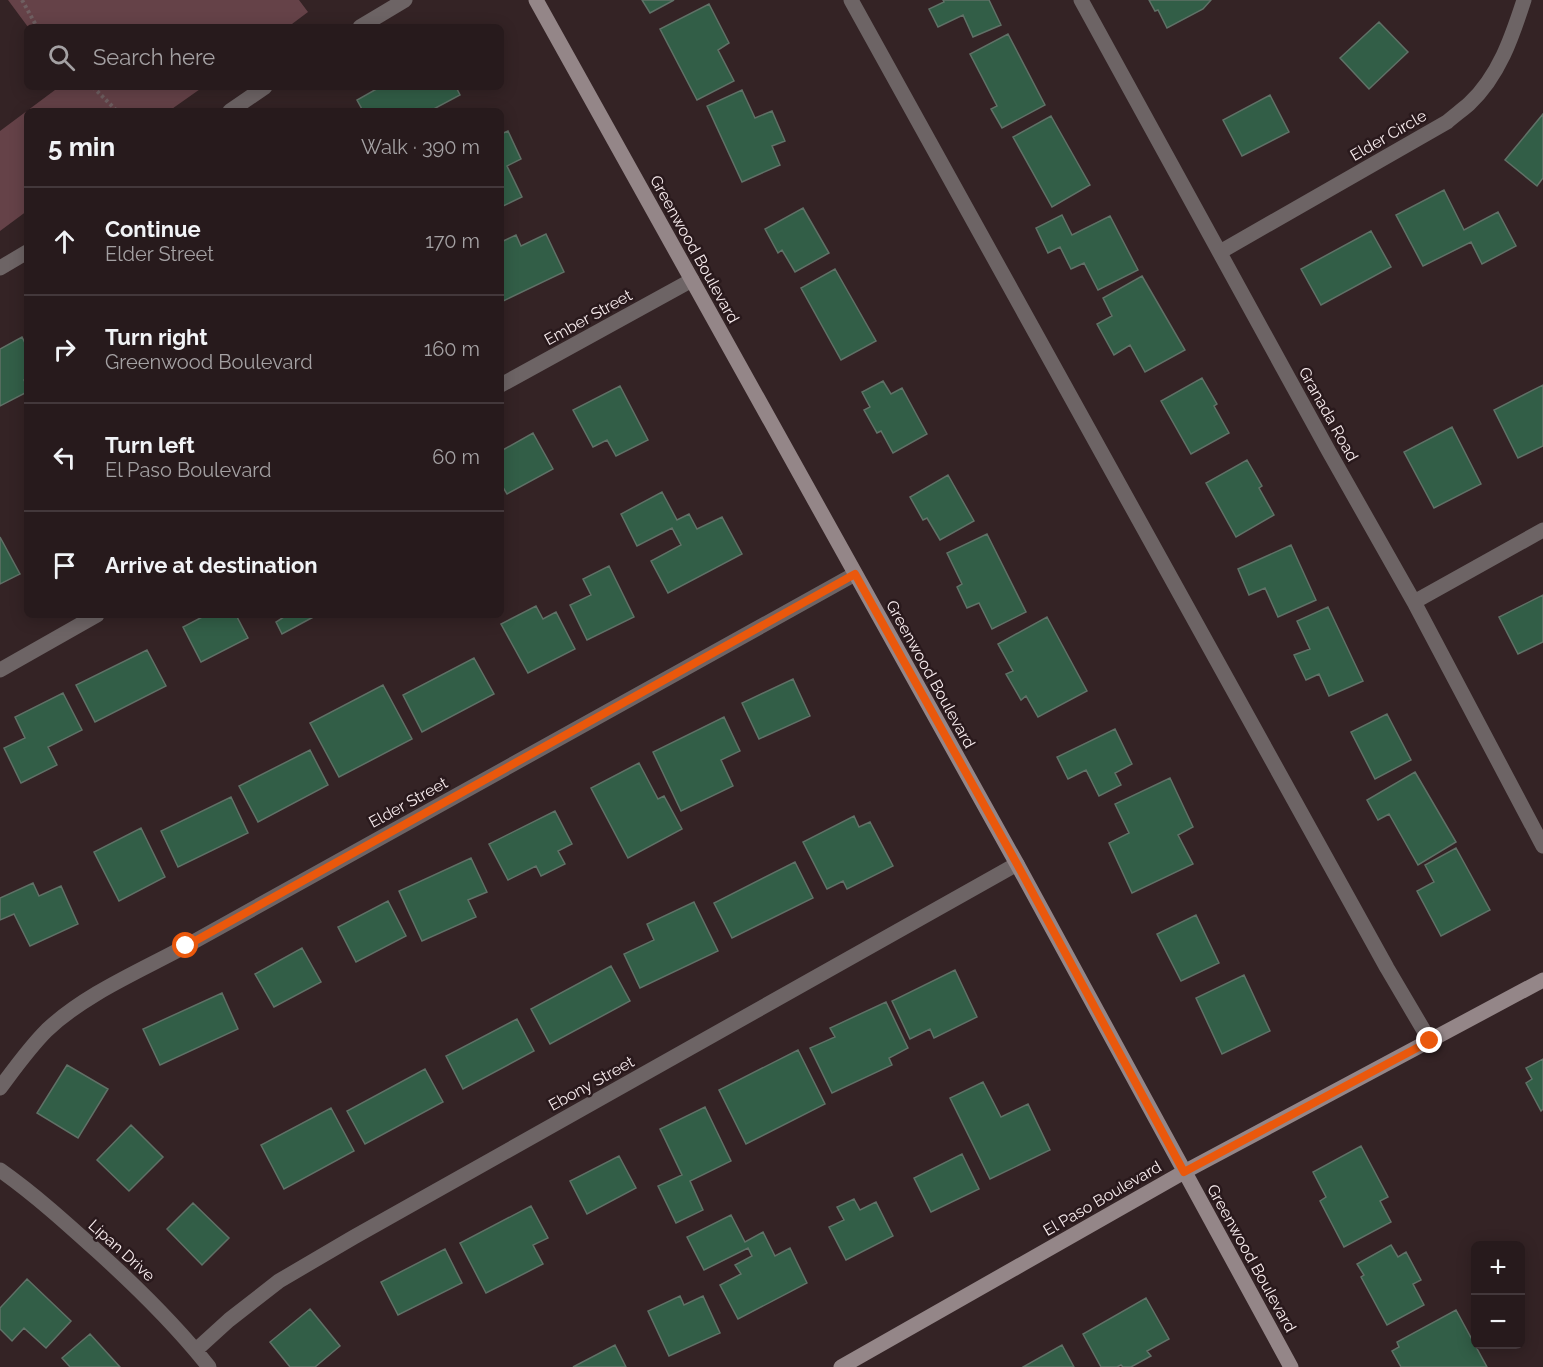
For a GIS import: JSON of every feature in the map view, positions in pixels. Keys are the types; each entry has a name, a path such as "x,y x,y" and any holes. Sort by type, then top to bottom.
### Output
{"street":[{"path":"365,24 405,0"},
{"name":"Greenwood Boulevard","path":"536,0 1017,864 1291,1367"},
{"path":"851,0 1430,1041"},
{"name":"Granada Road","path":"1081,0 1414,602 1543,846"},
{"name":"Elder Circle","path":"1220,252 1447,122 1471,102 1493,75 1503,57 1524,0"},
{"path":"234,108 261,90"},
{"path":"0,268 24,254"},
{"name":"Ember Street","path":"504,383 692,280"},
{"path":"1414,602 1543,530"},
{"name":"Elder Street","path":"0,1088 28,1050 47,1030 71,1010 98,993 855,574"},
{"path":"0,670 92,618"},
{"name":"Ebony Street","path":"196,1350 229,1320 279,1281 395,1213 1017,864"},
{"name":"El Paso Boulevard","path":"842,1367 1184,1172 1543,981"},
{"name":"Lipan Drive","path":"0,1170 47,1206 149,1298 209,1367"}],"path":[{"path":"22,0 35,24"},
{"path":"96,90 114,108"}],"shaded area":[{"path":"8,0 299,0 308,12 292,24 26,24"},
{"path":"55,90 199,90 173,108 31,108"},
{"path":"24,113 24,213 0,231 0,131"}],"building":[{"path":"642,0 674,0 650,13"},
{"path":"943,0 989,0 1001,25 973,37 963,15 938,27 929,9 944,2"},
{"path":"1149,0 1211,0 1203,9 1167,28 1158,10 1155,11"},
{"path":"709,4 729,43 718,50 734,81 697,100 660,29"},
{"path":"1379,22 1408,52 1369,89 1340,58"},
{"path":"1008,34 1045,105 1002,128 991,109 997,106 970,54"},
{"path":"375,90 458,90 460,95 436,108 361,108 357,100"},
{"path":"742,90 755,118 772,111 785,141 772,146 780,165 742,182 707,106"},
{"path":"1270,95 1289,132 1242,156 1223,120"},
{"path":"1543,114 1543,178 1537,186 1505,160"},
{"path":"1051,116 1090,185 1052,207 1013,137"},
{"path":"508,131 521,159 507,166 522,197 504,206 504,133"},
{"path":"1444,190 1464,230 1498,212 1516,246 1482,264 1471,242 1423,266 1396,215"},
{"path":"803,208 829,253 795,272 782,250 778,253 765,229"},
{"path":"1062,215 1072,235 1110,216 1138,270 1098,290 1084,263 1071,269 1060,247 1048,253 1036,228"},
{"path":"1371,231 1391,267 1321,305 1301,269"},
{"path":"546,234 564,272 504,301 504,241 516,235 521,246"},
{"path":"835,269 876,341 841,360 801,288"},
{"path":"1142,276 1185,350 1145,372 1130,345 1114,355 1097,324 1112,316 1103,298"},
{"path":"22,337 24,341 24,394 0,406 0,349"},
{"path":"1202,378 1217,404 1214,406 1229,433 1191,454 1161,401"},
{"path":"883,381 891,394 902,388 927,434 893,453 881,431 877,433 864,410 870,407 862,392"},
{"path":"1543,385 1543,446 1518,458 1494,410"},
{"path":"620,386 648,440 616,456 607,440 593,447 573,410"},
{"path":"1452,427 1481,484 1434,508 1404,452"},
{"path":"533,433 553,469 507,494 504,489 504,449"},
{"path":"1247,460 1262,486 1259,488 1274,515 1236,537 1206,483"},
{"path":"948,475 974,521 940,540 927,518 923,520 910,497"},
{"path":"662,492 677,520 689,514 697,529 722,517 742,554 668,593 651,561 681,545 672,528 637,546 621,514"},
{"path":"987,534 1026,612 992,629 979,603 967,608 957,587 962,584 947,553"},
{"path":"0,537 20,574 0,584"},
{"path":"1291,545 1316,600 1278,617 1265,588 1249,595 1238,569"},
{"path":"609,566 634,617 587,640 570,605 591,595 583,579"},
{"path":"1543,595 1543,642 1518,654 1499,617"},
{"path":"536,606 543,619 556,612 575,649 528,673 501,624"},
{"path":"1328,607 1363,681 1329,696 1319,674 1306,680 1294,655 1310,649 1297,621"},
{"path":"1047,617 1087,691 1038,717 1026,696 1021,700 1006,674 1013,671 998,644"},
{"path":"200,618 238,618 248,638 201,662 183,627"},
{"path":"282,618 311,618 282,634 276,622"},
{"path":"147,650 166,686 95,722 76,685"},
{"path":"474,658 494,694 422,732 403,695"},
{"path":"793,679 810,716 759,739 742,703"},
{"path":"383,685 412,739 339,777 310,723"},
{"path":"63,693 82,730 48,747 57,765 21,783 4,748 25,738 15,717"},
{"path":"1387,714 1411,760 1375,779 1351,732"},
{"path":"724,717 740,751 721,760 733,786 681,811 653,752"},
{"path":"1115,729 1132,764 1115,773 1121,785 1099,796 1086,770 1068,779 1057,757"},
{"path":"310,750 328,785 258,822 239,786"},
{"path":"639,763 658,799 664,796 682,829 628,858 591,788"},
{"path":"1415,772 1456,842 1418,865 1389,814 1378,820 1367,800"},
{"path":"1170,778 1193,827 1178,835 1193,864 1132,893 1109,843 1129,833 1115,804"},
{"path":"231,797 248,833 178,867 161,831"},
{"path":"555,811 572,844 558,851 565,864 541,876 536,866 508,880 489,844"},
{"path":"854,816 859,827 870,822 893,866 847,889 843,881 827,889 803,842"},
{"path":"141,828 165,877 119,901 94,852"},
{"path":"1456,848 1490,910 1441,936 1417,891 1434,882 1425,865"},
{"path":"471,858 487,892 468,900 476,917 422,941 399,891"},
{"path":"795,862 813,898 732,938 714,903"},
{"path":"33,883 39,896 61,886 78,924 30,946 14,914 0,920 0,898"},
{"path":"388,901 406,936 356,962 338,927"},
{"path":"694,902 718,951 640,988 624,954 654,940 647,924"},
{"path":"1196,915 1219,963 1181,981 1157,934"},
{"path":"302,948 321,982 274,1007 255,974"},
{"path":"611,966 630,1001 550,1044 531,1009"},
{"path":"955,970 977,1017 934,1038 930,1029 910,1039 892,1001"},
{"path":"1244,975 1270,1031 1222,1054 1196,998"},
{"path":"222,993 238,1029 160,1065 143,1029"},
{"path":"886,1002 908,1048 889,1058 892,1065 832,1093 810,1048 835,1037 830,1028"},
{"path":"517,1019 534,1051 463,1089 446,1056"},
{"path":"798,1050 825,1104 746,1144 719,1090"},
{"path":"1543,1059 1543,1109 1541,1111 1526,1083 1532,1079 1526,1068"},
{"path":"67,1065 108,1089 78,1138 37,1113"},
{"path":"425,1069 443,1102 365,1144 347,1111"},
{"path":"983,1082 1001,1117 1028,1104 1050,1150 990,1179 950,1098"},
{"path":"705,1107 731,1161 690,1181 703,1210 676,1223 658,1186 682,1175 660,1129"},
{"path":"331,1108 354,1151 284,1189 261,1145"},
{"path":"131,1125 163,1157 129,1191 97,1160"},
{"path":"1361,1146 1388,1197 1380,1201 1391,1222 1344,1247 1320,1201 1326,1197 1313,1172"},
{"path":"962,1154 979,1189 931,1212 914,1178"},
{"path":"619,1156 636,1188 587,1214 570,1181"},
{"path":"854,1199 860,1210 876,1202 893,1236 846,1260 829,1227 844,1220 837,1207"},
{"path":"193,1203 229,1238 202,1265 167,1229"},
{"path":"531,1206 548,1238 533,1245 543,1264 486,1293 460,1243"},
{"path":"731,1215 745,1242 763,1232 775,1256 790,1248 807,1283 738,1319 720,1285 741,1274 735,1265 752,1256 748,1248 704,1270 687,1237"},
{"path":"1391,1245 1398,1257 1406,1252 1421,1280 1413,1284 1424,1305 1387,1325 1361,1277 1364,1275 1357,1264"},
{"path":"445,1249 462,1283 398,1315 381,1282"},
{"path":"27,1279 71,1321 46,1348 24,1328 12,1341 0,1329 0,1308"},
{"path":"680,1296 684,1305 703,1296 720,1333 669,1356 648,1311"},
{"path":"1146,1298 1169,1339 1147,1351 1151,1356 1131,1367 1121,1365 1101,1367 1083,1334"},
{"path":"310,1309 340,1346 315,1367 290,1367 270,1342"},
{"path":"1456,1310 1471,1338 1471,1349 1477,1349 1487,1367 1401,1367 1392,1351 1399,1347 1397,1342"},
{"path":"90,1334 120,1367 70,1367 62,1358"},
{"path":"615,1345 626,1367 573,1367"},
{"path":"1062,1345 1074,1367 1023,1367"}],"route":[{"path":"186,946 855,574 1017,864 1184,1172 1430,1041"}]}
